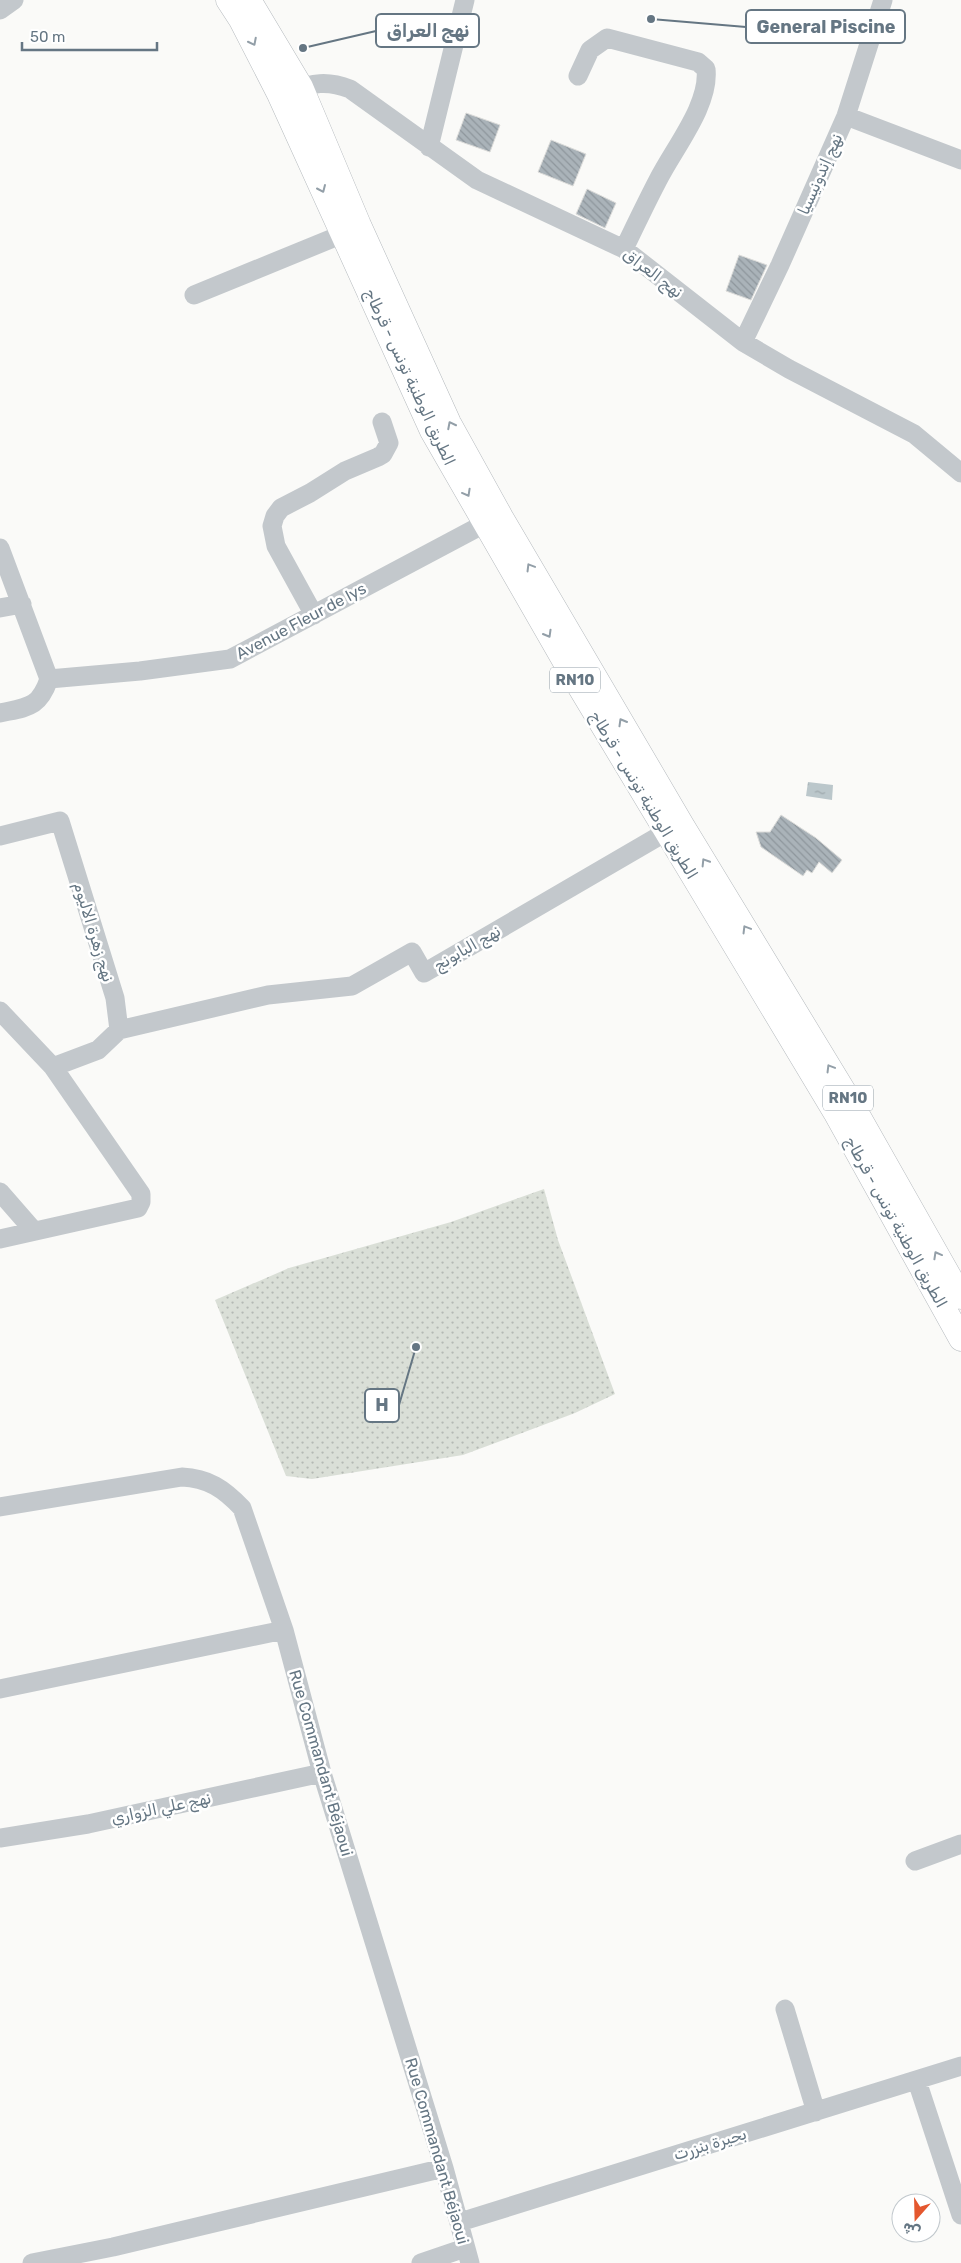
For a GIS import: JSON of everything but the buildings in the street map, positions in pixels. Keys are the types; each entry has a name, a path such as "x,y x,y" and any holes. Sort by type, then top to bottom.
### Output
{"main road":[{"name":"الطريق الوطنية تونس - قرطاج","path":"228,0 290,90 343,234 432,431 484,524 666,832 835,1112 961,1339"},
{"name":"الطريق الوطنية تونس - قرطاج","path":"249,0 290,90 359,225 449,423 501,517 682,825 851,1103 961,1297"}],"street":[{"path":"0,10 14,0"},
{"path":"429,147 465,0"},
{"name":"نهج إندونيسيا","path":"743,342 780,265 846,116 883,0"},
{"path":"578,76 590,50 607,38 698,62 706,68 705,90 693,118 658,179 624,250"},
{"name":"نهج العراق","path":"290,90 319,83 335,83 350,89 379,108 429,147 495,191 624,250 743,342 789,369 914,434 961,474"},
{"path":"846,116 961,160"},
{"path":"194,295 343,234"},
{"path":"314,615 276,546 272,526 275,516 281,508 290,502 310,493 345,471 383,454 389,443 382,422"},
{"name":"Avenue Fleur de lys","path":"49,679 140,671 230,659 484,524"},
{"path":"0,548 49,679 44,694 37,702 27,707 0,713"},
{"path":"0,608 22,604"},
{"name":"نهج زهرة الاليوم","path":"0,836 60,821 115,998 119,1030"},
{"name":"نهج البابونج","path":"119,1030 268,995 352,986 412,952 424,973 666,832"},
{"path":"0,1010 53,1067 141,1194 141,1202 138,1208 0,1239"},
{"path":"53,1067 98,1050 119,1030"},
{"path":"0,1192 34,1232"},
{"name":"Rue Commandant Béjaoui","path":"0,1507 182,1477 197,1478 211,1483 228,1493 242,1508 284,1630 322,1773 444,2168 468,2256"},
{"path":"0,1689 284,1630"},
{"name":"نهج علي الزواري","path":"0,1838 88,1824 322,1773"},
{"path":"915,1861 961,1844"},
{"path":"786,2009 816,2112"},
{"name":"بحيرة بنزرت","path":"460,2222 961,2066"},
{"path":"917,2081 961,2215"},
{"path":"32,2263 115,2255 444,2168"},
{"path":"421,2263 468,2256"}],"shaded area":[{"path":"544,1189 558,1240 615,1394 575,1413 463,1455 312,1479 286,1476 215,1300 289,1268 451,1222"}],"water":[{"path":"808,782 833,785 832,800 806,796"}],"place":[{"name":"General Piscine","path":"651,19"},
{"name":"نهج العراق","path":"303,48"},
{"name":"H","path":"416,1347"}]}
